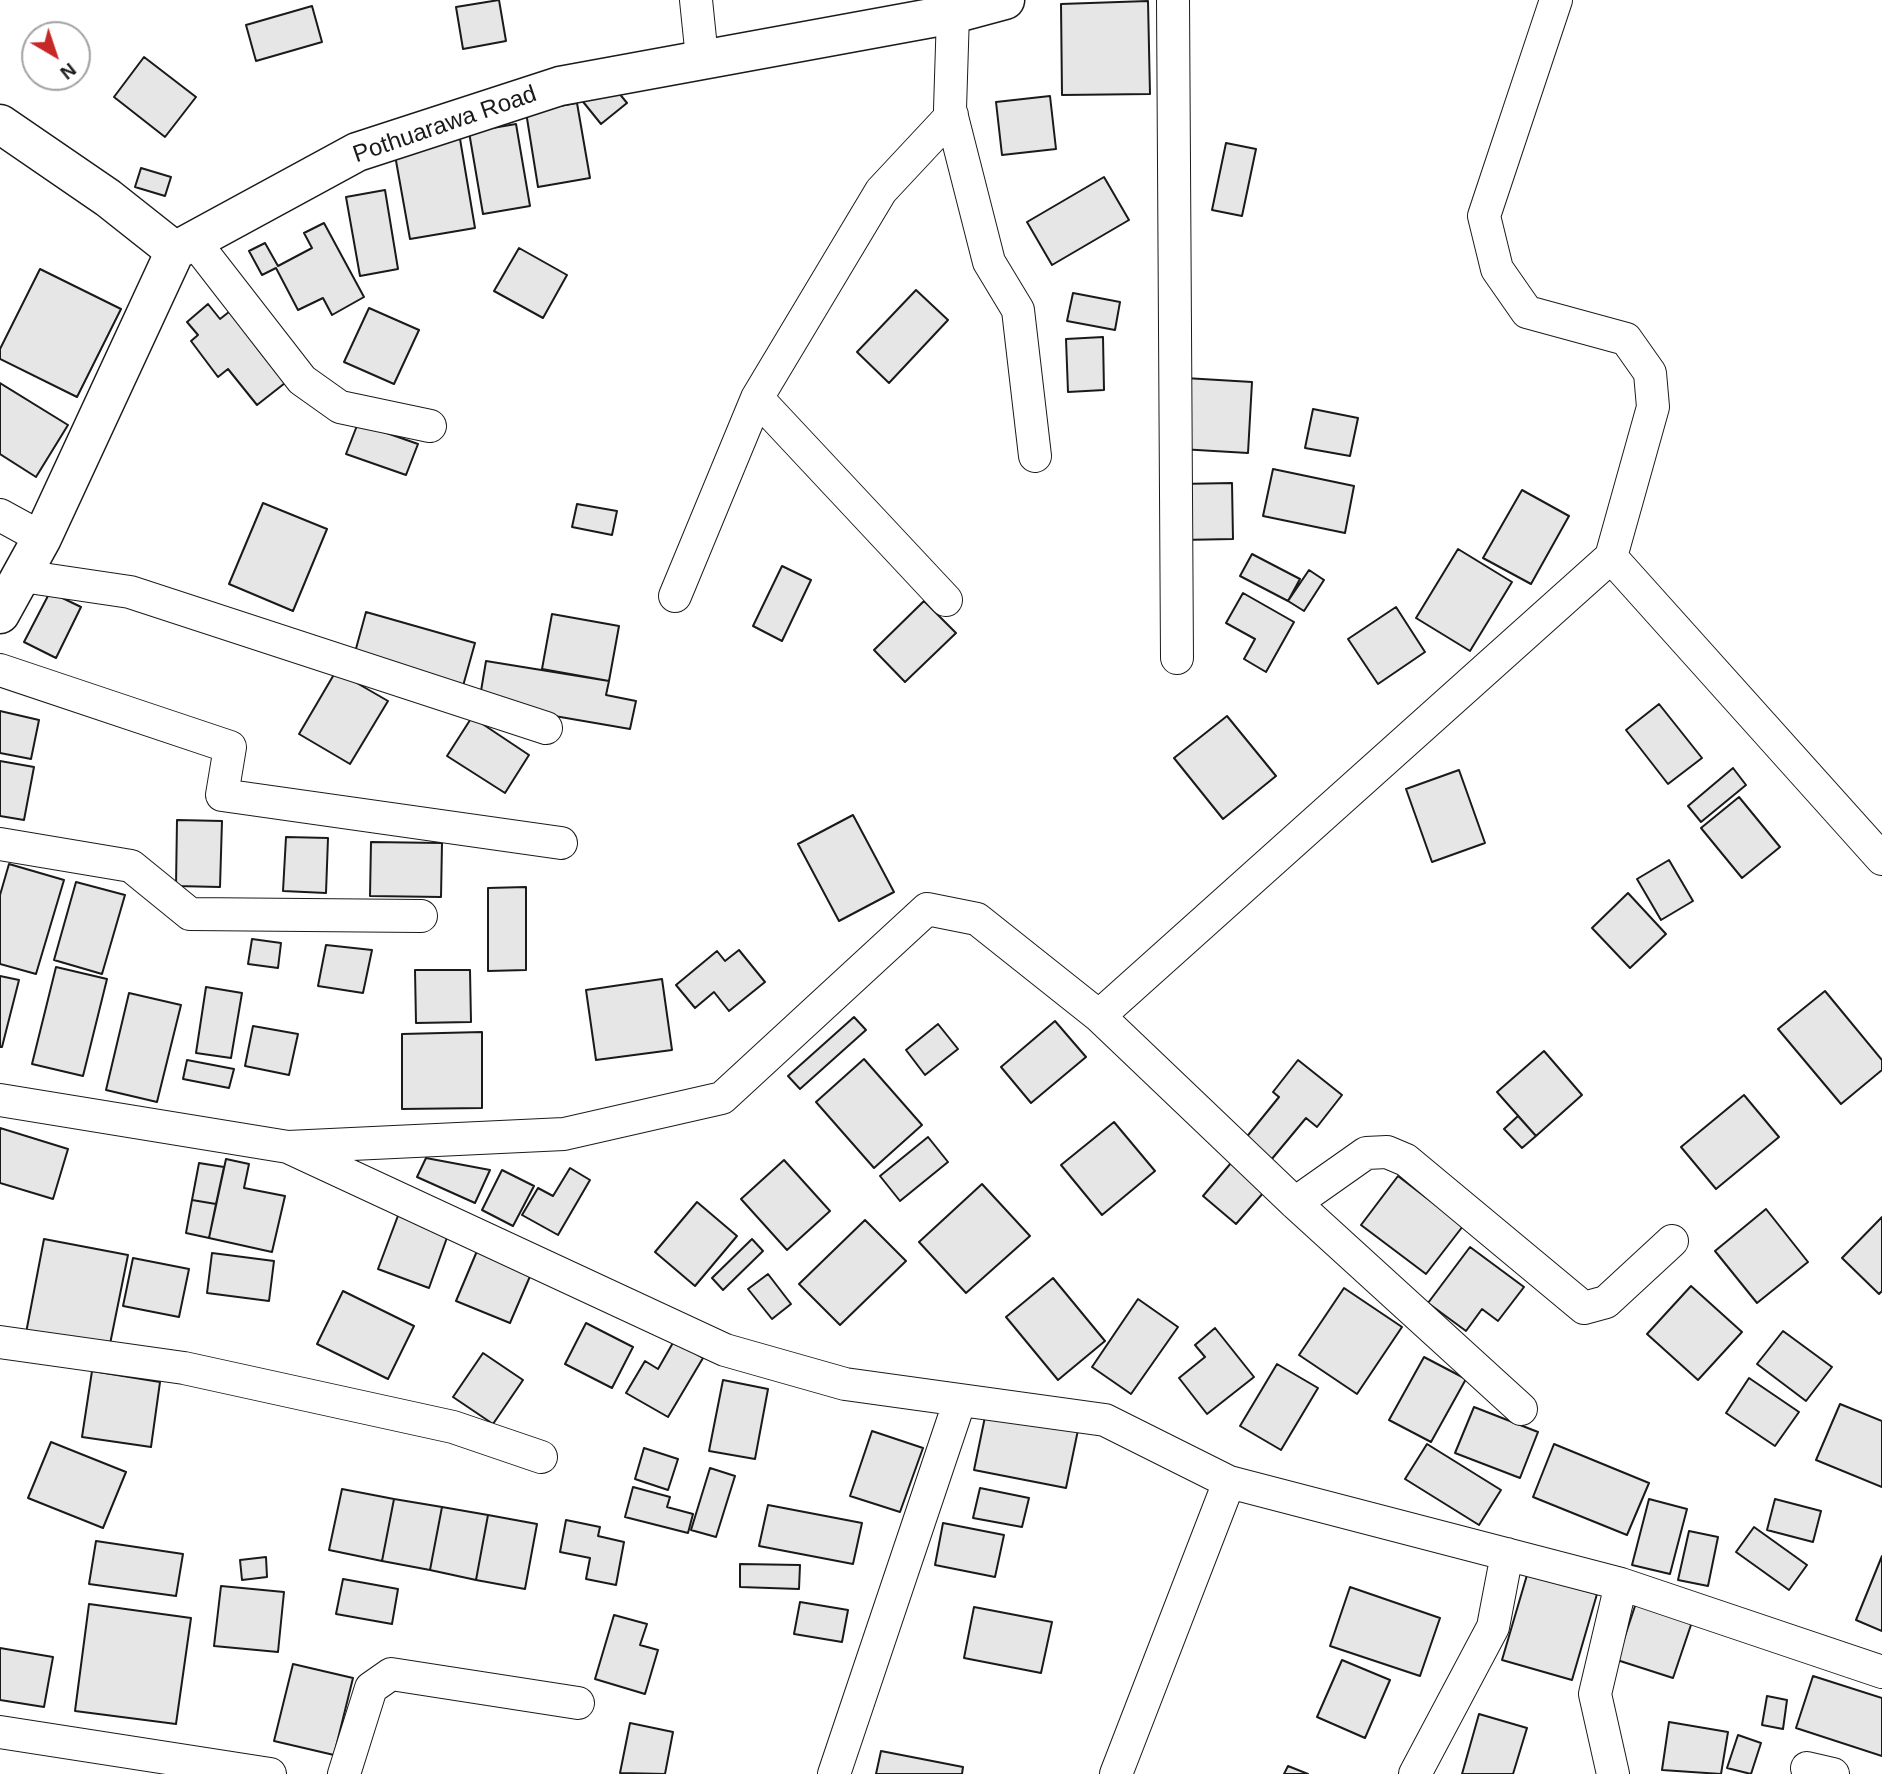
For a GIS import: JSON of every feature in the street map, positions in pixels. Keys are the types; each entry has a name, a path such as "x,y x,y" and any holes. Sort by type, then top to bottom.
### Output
{"main road":[{"name":"Pothuarawa Road","path":"185,246 358,152 560,86 953,14 1005,0"},
{"path":"0,124 108,198 185,246 42,538 0,614"}],"street":[{"path":"696,0 702,58"},
{"path":"1172,0 1177,658"},
{"path":"1100,1016 1611,557 1653,407 1650,373 1626,339 1527,312 1497,269 1484,216 1556,0"},
{"path":"953,14 952,115 989,262 1018,310 1035,456"},
{"path":"675,596 757,398 881,191 952,115"},
{"path":"185,246 302,380 340,407 430,426"},
{"path":"757,398 946,600"},
{"path":"0,515 42,538"},
{"path":"1611,557 1882,859"},
{"path":"22,576 130,592 546,728"},
{"path":"0,670 230,747 222,795 561,843"},
{"path":"0,844 131,866 190,914 421,916"},
{"path":"0,1100 288,1147 564,1134 722,1098 927,909 977,919 1100,1016 1296,1203 1521,1409"},
{"path":"288,1147 725,1350 845,1384 1105,1420 1229,1482 1621,1584 1882,1672"},
{"path":"1296,1203 1366,1153 1387,1152 1406,1160 1584,1308 1606,1302 1672,1241"},
{"path":"0,1342 184,1368 453,1427 541,1457"},
{"path":"834,1774 960,1400"},
{"path":"1116,1774 1229,1482"},
{"path":"1415,1774 1493,1628 1507,1554"},
{"path":"1613,1774 1595,1694 1621,1584"},
{"path":"344,1774 371,1688 391,1674 578,1703"},
{"path":"0,1732 270,1774"}],"building":[{"path":"499,0 506,41 463,49 456,7"},
{"path":"1148,1 1150,94 1062,95 1061,4"},
{"path":"312,6 322,42 256,61 246,25"},
{"path":"144,57 196,97 165,137 114,97"},
{"path":"606,77 627,103 601,124 580,98"},
{"path":"1050,96 1056,149 1002,155 996,102"},
{"path":"577,103 590,178 538,187 526,112"},
{"path":"516,124 530,206 483,214 469,132"},
{"path":"459,133 475,228 410,239 393,144"},
{"path":"1226,143 1256,149 1242,216 1212,210"},
{"path":"141,168 171,177 165,196 135,187"},
{"path":"1104,177 1129,220 1052,265 1027,222"},
{"path":"385,190 398,269 360,276 346,197"},
{"path":"324,223 364,297 332,315 323,298 298,310 276,268 262,275 249,251 265,243 278,266 312,248 304,233"},
{"path":"519,248 567,275 543,318 494,291"},
{"path":"40,269 121,309 77,397 0,359 0,349"},
{"path":"916,290 948,320 889,383 857,352"},
{"path":"1073,293 1120,302 1115,330 1067,321"},
{"path":"208,304 220,319 234,308 261,344 257,348 285,383 257,405 228,369 218,377 191,341 198,335 187,322"},
{"path":"369,308 419,330 394,384 344,362"},
{"path":"1103,337 1104,390 1068,392 1066,339"},
{"path":"1185,378 1252,382 1248,453 1180,449"},
{"path":"0,383 68,425 36,477 0,454"},
{"path":"1313,409 1358,418 1350,456 1305,448"},
{"path":"358,423 418,444 406,475 346,454"},
{"path":"1273,469 1354,486 1345,533 1263,516"},
{"path":"1232,483 1233,539 1180,540 1179,484"},
{"path":"1522,490 1569,516 1531,584 1483,558"},
{"path":"263,503 327,529 293,611 229,584"},
{"path":"577,504 617,511 612,535 572,527"},
{"path":"1458,549 1512,582 1470,651 1416,618"},
{"path":"1252,554 1300,579 1288,601 1240,576"},
{"path":"782,566 811,580 782,641 753,626"},
{"path":"1309,570 1324,580 1304,611 1288,601"},
{"path":"50,592 81,607 56,658 24,642"},
{"path":"1243,593 1294,622 1266,672 1244,659 1255,639 1226,623"},
{"path":"924,601 956,633 905,682 874,650"},
{"path":"1396,607 1425,652 1378,684 1348,639"},
{"path":"366,612 475,643 463,686 354,656"},
{"path":"552,614 619,626 609,681 542,669"},
{"path":"486,661 609,681 606,695 636,701 630,729 479,703"},
{"path":"336,671 388,701 350,764 299,734"},
{"path":"1659,704 1702,758 1668,784 1626,730"},
{"path":"0,711 39,720 31,759 0,753"},
{"path":"1227,716 1276,776 1223,819 1174,758"},
{"path":"472,717 529,755 505,793 447,756"},
{"path":"0,761 34,767 24,820 0,816"},
{"path":"1733,768 1746,785 1701,822 1688,806"},
{"path":"1459,770 1485,843 1432,862 1406,789"},
{"path":"1739,797 1780,847 1742,878 1701,828"},
{"path":"853,815 894,892 839,921 798,844"},
{"path":"177,820 222,821 220,887 176,886"},
{"path":"286,837 328,838 326,893 283,891"},
{"path":"371,842 442,843 441,897 370,896"},
{"path":"1669,860 1693,901 1661,920 1637,879"},
{"path":"9,864 64,880 36,974 0,964 0,895"},
{"path":"76,882 125,895 102,974 54,960"},
{"path":"526,887 526,970 488,971 488,888"},
{"path":"1628,893 1666,934 1630,968 1592,928"},
{"path":"252,939 281,943 278,968 248,964"},
{"path":"326,945 372,950 363,993 318,986"},
{"path":"739,950 765,982 729,1011 714,992 695,1008 676,985 717,951 725,961"},
{"path":"56,967 107,979 83,1076 32,1064"},
{"path":"415,970 470,970 471,1022 416,1023"},
{"path":"0,976 19,980 2,1047 0,1047"},
{"path":"662,979 672,1050 596,1060 586,990"},
{"path":"206,987 242,993 231,1058 196,1053"},
{"path":"1825,991 1882,1060 1882,1070 1841,1104 1778,1029"},
{"path":"129,993 181,1005 157,1102 106,1090"},
{"path":"854,1017 866,1030 800,1089 788,1076"},
{"path":"1055,1021 1086,1057 1031,1103 1001,1067"},
{"path":"938,1024 958,1049 925,1075 906,1050"},
{"path":"253,1026 298,1034 289,1075 245,1066"},
{"path":"482,1032 482,1108 402,1109 402,1034"},
{"path":"1544,1051 1582,1095 1536,1136 1497,1092"},
{"path":"864,1059 922,1125 874,1168 816,1102"},
{"path":"187,1060 234,1069 229,1088 183,1079"},
{"path":"1298,1060 1342,1095 1317,1127 1306,1118 1271,1160 1245,1139 1279,1097 1273,1092"},
{"path":"1744,1095 1779,1137 1716,1189 1681,1147"},
{"path":"1518,1116 1536,1136 1522,1148 1504,1129"},
{"path":"1114,1122 1155,1171 1102,1215 1061,1165"},
{"path":"0,1128 68,1149 53,1199 0,1183"},
{"path":"928,1137 948,1162 900,1201 880,1176"},
{"path":"426,1158 490,1170 475,1203 417,1177"},
{"path":"226,1159 249,1164 244,1188 285,1196 272,1252 209,1238"},
{"path":"784,1160 830,1211 787,1250 741,1199"},
{"path":"199,1163 224,1167 216,1204 192,1200"},
{"path":"1231,1163 1264,1192 1236,1224 1203,1196"},
{"path":"570,1168 590,1180 558,1235 522,1215 538,1188 553,1196"},
{"path":"502,1170 534,1186 513,1226 482,1210"},
{"path":"1398,1176 1463,1226 1426,1274 1361,1225"},
{"path":"982,1184 1030,1236 966,1293 919,1242"},
{"path":"192,1200 216,1204 209,1238 186,1233"},
{"path":"697,1202 737,1236 695,1286 655,1252"},
{"path":"1766,1209 1808,1262 1757,1303 1715,1251"},
{"path":"399,1213 449,1232 429,1288 378,1269"},
{"path":"1882,1217 1882,1291 1879,1294 1842,1258"},
{"path":"865,1220 906,1261 840,1325 799,1284"},
{"path":"44,1239 128,1255 109,1349 26,1333"},
{"path":"752,1239 763,1251 723,1290 712,1278"},
{"path":"1470,1247 1524,1287 1498,1321 1482,1309 1466,1331 1428,1303"},
{"path":"477,1251 531,1274 510,1323 456,1301"},
{"path":"212,1253 274,1261 269,1301 207,1293"},
{"path":"133,1258 189,1269 179,1317 123,1306"},
{"path":"768,1274 791,1304 772,1319 748,1289"},
{"path":"1053,1278 1105,1341 1058,1380 1006,1317"},
{"path":"1691,1286 1742,1332 1698,1380 1647,1334"},
{"path":"1344,1288 1402,1327 1357,1394 1299,1355"},
{"path":"343,1291 414,1326 388,1379 317,1344"},
{"path":"1138,1299 1178,1327 1131,1394 1092,1367"},
{"path":"586,1323 633,1347 612,1388 565,1364"},
{"path":"1215,1328 1254,1377 1207,1414 1179,1378 1205,1357 1195,1345"},
{"path":"1783,1331 1832,1367 1806,1401 1757,1364"},
{"path":"674,1341 703,1358 668,1417 626,1393 645,1361 658,1369"},
{"path":"483,1353 523,1380 493,1424 453,1397"},
{"path":"1424,1357 1466,1379 1431,1442 1389,1420"},
{"path":"1277,1364 1318,1388 1281,1450 1240,1426"},
{"path":"92,1371 160,1382 151,1447 82,1437"},
{"path":"1749,1378 1799,1412 1775,1446 1726,1413"},
{"path":"723,1380 768,1389 755,1459 709,1451"},
{"path":"1840,1404 1882,1421 1882,1487 1816,1460"},
{"path":"1474,1407 1538,1432 1520,1478 1455,1453"},
{"path":"986,1412 1078,1430 1066,1488 974,1470"},
{"path":"872,1431 923,1448 900,1512 850,1496"},
{"path":"51,1442 126,1472 103,1528 28,1498"},
{"path":"1427,1444 1501,1490 1479,1525 1405,1479"},
{"path":"1554,1444 1649,1483 1627,1535 1533,1497"},
{"path":"644,1448 678,1459 668,1490 635,1479"},
{"path":"710,1468 735,1476 716,1537 691,1530"},
{"path":"633,1487 670,1497 667,1507 693,1514 688,1533 625,1517"},
{"path":"980,1488 1029,1498 1022,1527 973,1518"},
{"path":"342,1489 394,1499 382,1561 329,1550"},
{"path":"394,1499 442,1507 430,1570 382,1561"},
{"path":"1649,1499 1687,1509 1670,1574 1632,1565"},
{"path":"1775,1499 1821,1511 1813,1542 1767,1530"},
{"path":"768,1505 862,1523 853,1564 759,1546"},
{"path":"442,1507 488,1515 476,1580 430,1570"},
{"path":"488,1515 537,1524 525,1589 476,1580"},
{"path":"566,1520 600,1527 598,1536 624,1542 616,1585 586,1579 590,1558 560,1552"},
{"path":"943,1523 1004,1535 995,1577 935,1565"},
{"path":"1754,1527 1807,1565 1789,1590 1736,1552"},
{"path":"1689,1531 1718,1537 1708,1586 1678,1580"},
{"path":"96,1541 183,1554 176,1596 89,1584"},
{"path":"1882,1556 1882,1631 1856,1620"},
{"path":"266,1557 267,1577 242,1580 240,1560"},
{"path":"740,1564 800,1565 799,1589 740,1587"},
{"path":"1527,1575 1597,1594 1572,1680 1502,1660"},
{"path":"343,1579 398,1589 392,1624 336,1614"},
{"path":"221,1586 284,1592 278,1652 214,1646"},
{"path":"1350,1587 1440,1618 1420,1676 1330,1646"},
{"path":"1638,1597 1694,1616 1673,1678 1617,1660"},
{"path":"800,1602 848,1610 842,1642 794,1634"},
{"path":"89,1604 191,1618 176,1724 75,1711"},
{"path":"974,1607 1052,1622 1041,1673 964,1658"},
{"path":"614,1615 647,1624 640,1645 658,1650 645,1694 595,1679"},
{"path":"0,1648 53,1657 44,1707 0,1700"},
{"path":"1342,1660 1390,1680 1365,1738 1317,1717"},
{"path":"293,1664 353,1678 334,1755 274,1741"},
{"path":"1813,1676 1882,1698 1882,1756 1796,1728"},
{"path":"1767,1696 1787,1700 1783,1729 1762,1725"},
{"path":"1479,1714 1527,1728 1513,1774 1462,1774"},
{"path":"1669,1722 1728,1732 1721,1774 1662,1770"},
{"path":"630,1723 673,1732 665,1774 620,1773"},
{"path":"1738,1735 1761,1743 1751,1774 1727,1768"},
{"path":"881,1751 963,1767 962,1774 876,1774"},
{"path":"1288,1766 1308,1774 1284,1774"}]}
